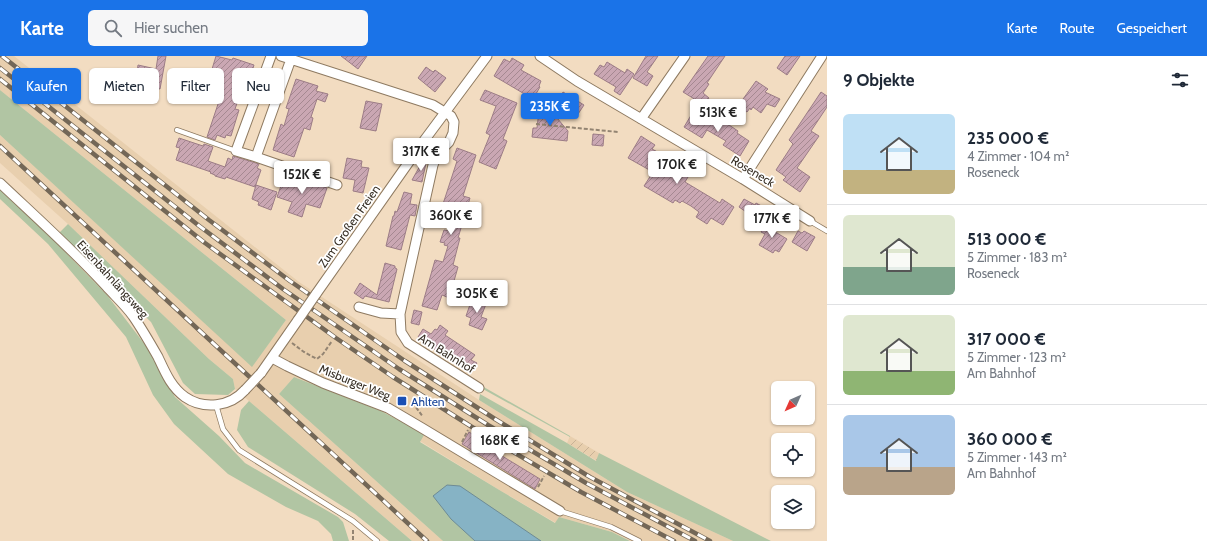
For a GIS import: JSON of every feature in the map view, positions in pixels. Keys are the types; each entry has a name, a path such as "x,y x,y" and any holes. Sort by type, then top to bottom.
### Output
{"street":[{"path":"271,56 236,151 337,185"},
{"path":"281,56 433,105 446,112"},
{"name":"Zum Großen Freien","path":"245,390 261,373 272,358 421,146 487,56"},
{"name":"Roseneck","path":"540,56 577,81 743,179 810,221"},
{"path":"641,119 685,56"},
{"path":"743,179 822,56"},
{"path":"256,157 291,59"},
{"name":"Am Bahnhof","path":"446,112 451,116 454,122 453,133 448,142 438,153 433,165 400,314 401,332 408,343 479,388"},
{"name":"Eisenbahnlängsweg","path":"0,183 82,260 133,315 170,382 185,397 204,405 216,405 227,403 236,399 245,390"},
{"path":"359,307 382,314 400,314"},
{"name":"Misburger Weg","path":"272,358 323,382 388,408 560,511"}],"lane":[{"path":"177,130 236,151"},
{"path":"810,221 827,231"},
{"path":"216,405 222,429 240,450 353,521 377,541"},
{"name":"Misburger Weg","path":"560,511 611,527 639,541"}],"path":[{"path":"536,124 618,132"},
{"path":"291,342 304,352 317,359 324,354 332,341"},
{"path":"416,398 413,403 426,421 422,428"}],"shaded area":[{"path":"0,56 14,56 29,68 12,68 12,100 0,90"},
{"path":"17,104 75,104 299,282 479,400 627,492 733,541 630,541 612,532 559,517 556,523 420,441 423,435 402,422 381,411 294,377 279,394 443,541 412,541 235,389 233,379 209,359 68,224 0,163 0,135 252,366 286,320"},
{"path":"570,436 599,453 597,461 567,443"}],"green space":[{"path":"0,90 12,100 12,104 17,104 286,320 252,367 0,135"},
{"path":"0,188 40,226 107,295 146,346 175,397 219,436 245,463 338,517 343,522 349,541 333,541 331,534 318,521 286,507 228,474 174,424 153,395 126,337 48,244 0,199"},
{"path":"68,224 209,359 233,379 235,389 228,395 195,394 183,383 151,322 59,233"},
{"path":"294,377 381,411 402,422 424,435 420,442 555,523 559,517 612,532 630,541 443,541 279,394"},
{"path":"482,386 570,436 570,437 481,388"},
{"path":"480,394 596,461 599,453 771,541 733,541 627,492 479,400"},
{"path":"249,401 412,541 389,541 355,514 248,447 237,430 241,410"}],"water":[{"path":"447,485 460,486 541,541 475,541 451,519 433,496"}],"building":[{"path":"158,56 166,56 160,89 159,68 156,68"},
{"path":"216,56 232,60 233,58 254,65 253,68 232,68 232,104 237,104 235,109 239,110 231,136 226,135 225,138 217,135 215,140 207,137 218,104 224,104 224,68 212,68"},
{"path":"341,56 367,56 358,69"},
{"path":"646,56 658,56 647,72 653,76 647,86 633,78"},
{"path":"708,56 725,56 707,83 709,84 703,93 709,98 704,105 683,92"},
{"path":"785,56 800,56 787,75 777,68"},
{"path":"512,58 524,65 521,70 541,81 540,87 533,99 494,76 504,59 510,62"},
{"path":"607,62 625,73 627,69 634,74 620,95 614,91 616,87 594,74 600,65 604,67"},
{"path":"138,65 152,68 138,68"},
{"path":"426,67 433,72 435,70 446,78 435,92 418,78"},
{"path":"296,79 318,86 316,91 328,94 325,102 317,99 311,117 313,118 310,130 304,128 294,157 273,150 281,124 284,126 289,109 286,108"},
{"path":"756,81 768,89 765,92 780,99 775,107 767,104 761,113 753,107 747,112 738,106"},
{"path":"485,90 517,103 503,139 507,141 496,169 479,162 490,135 486,133 496,106 480,100"},
{"path":"563,92 584,105 576,117 556,105"},
{"path":"821,92 827,96 827,107 811,131 819,136 797,168 810,177 800,192 783,180 786,177 776,170 793,144 789,140"},
{"path":"366,101 382,104 376,131 360,128"},
{"path":"546,105 568,131 567,141 532,137 533,128 537,128 539,111 542,113"},
{"path":"693,112 719,127 723,121 738,131 737,133 749,141 740,156 723,145 726,141 707,130 702,138 684,127"},
{"path":"593,134 604,135 603,146 592,145"},
{"path":"641,136 655,145 652,149 663,155 660,160 688,177 685,182 720,203 722,199 734,207 723,225 711,218 707,224 696,217 699,212 691,206 682,201 680,203 675,200 673,203 644,186 653,172 628,158"},
{"path":"179,138 203,146 204,144 213,147 208,161 225,167 228,158 232,160 233,156 259,164 257,168 261,170 255,187 226,177 225,179 215,176 210,173 211,172 176,160 180,148 176,147"},
{"path":"457,148 476,155 463,196 470,198 458,238 460,238 453,265 458,267 454,281 465,285 459,302 442,295 437,310 422,306 435,260 443,262 448,246 444,245 445,243 440,242 444,230 449,231 456,211 442,207 457,161 453,159"},
{"path":"425,157 427,158 422,182 412,180"},
{"path":"347,158 362,161 361,167 369,168 363,193 353,191 355,180 343,178"},
{"path":"291,176 327,188 320,208 306,204 302,217 288,212 292,202 277,197 282,183 287,185"},
{"path":"256,185 277,192 271,210 258,205 259,202 252,199"},
{"path":"404,192 412,194 410,204 417,205 415,216 410,215 401,250 386,246 393,216 395,211 397,212"},
{"path":"744,199 769,210 761,222 739,207"},
{"path":"768,220 775,224 772,230 787,239 779,252 775,250 773,253 759,245 765,234 761,232"},
{"path":"798,231 802,233 804,231 815,237 807,251 792,242"},
{"path":"385,263 395,266 397,269 389,302 365,296 363,299 354,293 360,283 377,295"},
{"path":"472,299 486,304 481,317 487,319 482,330 469,325 471,318 466,316"},
{"path":"414,310 422,312 419,325 411,323"},
{"path":"440,325 448,331 445,335 475,355 471,360 477,363 471,372 418,337 423,329 431,334 435,329 437,330"},
{"path":"469,432 481,440 479,442 540,479 535,489 462,444"}],"railway":[{"path":"2,56 209,220 290,281 405,361 495,419 590,477 710,541"},
{"path":"0,68 198,225 283,289 399,369 488,425 586,483 695,541"},
{"path":"0,79 205,243 336,338 393,377 483,434 581,492 674,541"},
{"path":"0,146 427,541"}],"place":[{"name":"Ahlten","path":"402,401"}]}
